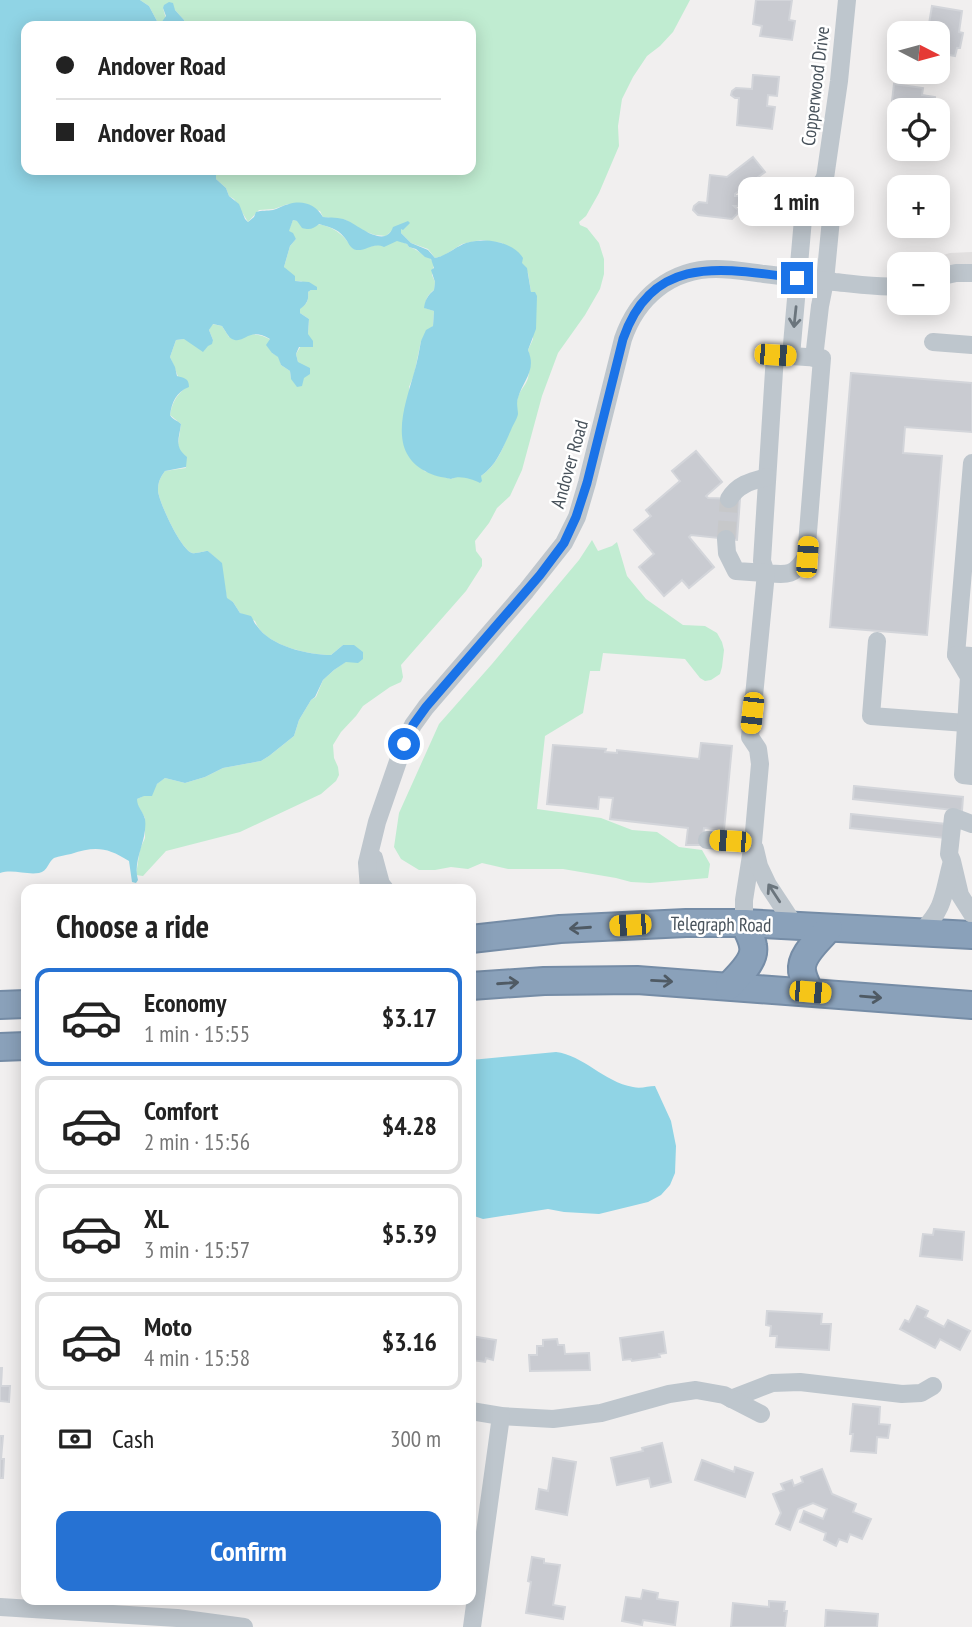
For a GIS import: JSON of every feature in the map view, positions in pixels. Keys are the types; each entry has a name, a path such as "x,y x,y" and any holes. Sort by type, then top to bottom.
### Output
{"highway":[{"name":"Telegraph Road","path":"476,938 630,925 744,923 972,935"},
{"path":"729,986 751,960 753,953 744,923"},
{"path":"810,992 802,972 803,964 806,956 829,928"},
{"path":"476,986 602,980 683,982 972,1005"},
{"path":"0,1005 21,1004"},
{"path":"0,1048 21,1046"}],"street":[{"name":"Copperwood Drive","path":"766,573 788,575 799,569 807,557 822,358 814,358 831,219 825,178 839,82 847,0"},
{"name":"Copperwood Drive","path":"791,356 803,219 810,199 825,178"},
{"name":"Andover Road","path":"369,884 368,863 381,809 413,725 554,558 571,530 587,483 623,339 638,308 661,286 702,270 727,270 887,286"},
{"path":"950,274 972,273"},
{"path":"933,342 972,345"},
{"path":"744,923 744,900 753,843 760,764 758,749 750,737 766,573 762,561 775,355 814,358"},
{"path":"972,463 964,656 969,677 963,775 972,776"},
{"path":"729,499 743,484 767,477"},
{"path":"726,539 727,553 736,570 766,573"},
{"path":"877,641 871,716 967,723"},
{"path":"972,824 953,817 949,854 960,895 972,914"},
{"path":"707,839 753,843"},
{"path":"753,843 759,866 794,926"},
{"name":"Andover Road","path":"372,848 381,884"},
{"path":"952,861 972,867"},
{"path":"922,932 935,917 945,897 952,861"},
{"path":"731,1399 772,1383 800,1382 902,1394 921,1393 933,1386"},
{"path":"476,1412 553,1419 601,1413 669,1394 696,1391 724,1395 761,1415"},
{"path":"476,1598 501,1416"},
{"path":"472,1627 475,1605"},
{"path":"0,1607 177,1618 244,1627"}],"shaded area":[{"path":"972,252 972,270 950,268 950,253"}],"green space":[{"path":"140,0 690,0 673,32 647,56 622,99 618,126 619,146 599,193 586,216 579,222 599,243 604,259 600,289 558,353 542,396 522,470 510,496 497,508 475,541 482,566 466,591 401,665 401,682 363,706 341,732 333,745 339,775 336,781 321,794 240,832 166,851 143,876 136,875 140,849 145,838 145,818 137,799 165,778 185,783 223,768 261,761 294,736 299,720 311,700 316,697 323,680 347,661 358,662 343,645 331,655 321,655 287,647 267,636 255,621 240,613 233,602 227,599 221,563 208,551 192,553 182,544 166,515 158,491 165,471 186,468 178,445 181,424 170,415 174,401 184,389 170,357 176,340 213,340 209,330 212,324 222,326 229,337 261,335 271,340 272,353 279,357 281,365 290,371 291,379 298,362 296,354 308,334 309,319 300,313 300,308 307,302 308,292 317,290 301,281 294,281 284,267 290,246 296,239 288,232 293,220 334,229 356,250 397,240 407,244 430,258 434,264 434,290 427,298 425,308 434,311 433,326 421,341 409,387 424,471 451,479 481,476 496,461 510,430 519,394 528,378 528,350 533,339 528,273 521,263 522,260 502,243 481,240 462,244 435,258 428,249 411,243 397,226 386,236 375,235 346,220 323,217 320,211 288,204 259,210 248,222 226,188 216,179 216,175 476,175 476,21 184,21 175,10 163,8 166,19 157,21 149,6"},
{"path":"592,540 598,551 617,542 627,576 646,599 683,625 705,626 717,633 724,650 722,667 720,674 705,681 685,659 603,653 600,671 590,671 583,713 545,736 537,809 601,818 632,830 657,832 679,847 702,850 710,864 708,878 631,882 563,869 508,869 482,863 468,869 451,867 419,870 401,859 394,847 399,813 439,724 579,560"}],"water":[{"path":"0,0 140,0 149,6 157,21 21,21 21,175 216,175 216,179 226,188 229,196 239,204 248,222 256,212 299,203 312,206 323,217 343,219 378,236 384,236 393,227 408,221 410,223 401,229 401,233 411,243 428,250 435,258 473,241 505,244 523,258 522,263 527,268 531,292 535,292 537,296 536,329 528,350 531,364 517,400 517,416 499,455 481,476 482,481 480,483 458,477 451,479 425,471 413,462 406,452 402,440 402,426 421,341 426,330 433,326 434,311 424,308 427,298 434,290 435,282 431,270 434,268 431,259 397,241 384,247 356,250 335,230 319,224 311,229 302,228 293,220 289,231 296,239 290,246 284,267 295,276 295,281 309,282 317,287 317,290 308,292 307,302 300,309 300,313 309,319 308,334 313,341 313,347 299,347 296,354 298,362 310,368 310,374 304,378 302,386 297,387 291,379 290,371 281,365 278,357 266,345 270,339 257,334 236,340 229,337 222,326 213,324 209,330 212,344 203,352 184,339 176,340 170,357 177,376 187,380 189,387 175,398 170,415 181,424 178,442 180,450 187,457 186,467 165,471 158,491 166,515 182,544 192,553 208,551 222,563 227,598 240,613 251,616 263,633 290,648 322,655 331,655 343,645 354,645 363,652 363,659 358,663 346,662 323,680 299,720 294,736 261,761 223,768 185,783 165,778 157,784 152,796 137,799 145,819 145,827 136,883 132,882 129,861 101,849 54,858 39,873 0,873"},
{"path":"173,3 175,10 184,20 162,21 166,16 164,5"},
{"path":"556,1052 575,1058 622,1084 636,1088 655,1086 671,1121 676,1146 675,1173 670,1185 661,1195 648,1202 599,1214 548,1209 483,1219 476,1217 476,1060"}],"building":[{"path":"756,0 792,0 789,20 795,21 792,40 760,36 762,26 753,24"},
{"path":"932,6 962,11 959,32 963,33 955,56 950,55 950,21 930,21"},
{"path":"753,75 779,77 777,96 768,95 767,106 775,107 772,129 737,125 739,98 731,95 732,91 736,88 752,89"},
{"path":"894,84 923,88 922,95 935,97 935,98 892,98"},
{"path":"753,157 765,172 735,194 740,196 738,206 734,206 738,210 737,214 732,219 698,215 693,210 699,202 707,203 710,175 727,177"},
{"path":"851,373 972,383 972,432 905,427 903,453 942,456 927,635 830,627"},
{"path":"696,451 722,482 706,496 740,499 737,540 691,535 689,537 714,567 689,588 682,580 664,596 639,567 654,554 634,530 651,516 646,510 680,481 672,471"},
{"path":"701,743 732,746 724,830 704,828 702,845 686,845 688,828 610,819 613,798 599,797 598,809 547,804 553,745 699,759"},
{"path":"854,786 963,797 962,811 853,799"},
{"path":"851,814 946,824 945,838 850,828"},
{"path":"934,1229 964,1232 962,1260 920,1256 923,1234 933,1235"},
{"path":"917,1306 928,1311 925,1317 944,1327 948,1320 970,1331 960,1350 940,1339 935,1348 900,1329 905,1320 909,1322"},
{"path":"767,1311 822,1314 821,1324 831,1324 829,1350 776,1347 777,1336 770,1336 771,1326 766,1325"},
{"path":"663,1332 666,1353 659,1354 660,1357 623,1360 620,1338"},
{"path":"476,1337 496,1340 493,1360 486,1358 485,1362 476,1361"},
{"path":"557,1339 558,1345 564,1345 565,1354 589,1353 590,1370 530,1371 529,1355 537,1355 537,1346 543,1346 543,1340"},
{"path":"0,1368 1,1386 10,1386 9,1402 0,1401"},
{"path":"853,1404 880,1407 879,1424 890,1425 888,1438 877,1437 876,1453 851,1451"},
{"path":"0,1436 3,1436 3,1478 0,1478"},
{"path":"662,1443 671,1482 651,1487 649,1478 617,1485 611,1458 643,1451 642,1448"},
{"path":"553,1458 576,1462 567,1515 536,1509 539,1489 548,1491"},
{"path":"702,1460 734,1472 735,1467 753,1473 745,1497 695,1480"},
{"path":"822,1469 832,1494 856,1504 853,1512 871,1519 862,1539 850,1534 847,1542 839,1539 836,1546 824,1540 826,1533 800,1522 804,1511 823,1519 827,1509 813,1503 798,1509 790,1530 776,1524 781,1513 773,1494 784,1490 781,1484 792,1480 794,1486 803,1482 801,1477"},
{"path":"532,1557 544,1559 544,1563 560,1565 553,1605 565,1607 563,1619 526,1613"},
{"path":"643,1590 658,1593 657,1599 678,1602 675,1625 643,1620 642,1625 622,1621 626,1597 641,1599"},
{"path":"769,1601 785,1602 785,1627 731,1627 733,1603 769,1607"},
{"path":"826,1610 878,1614 877,1627 825,1627"}],"tunnel":[{"path":"726,539 729,499"}],"route":[{"path":"404,744 426,707 540,575 564,543 587,483 623,339 638,308 650,295 671,280 702,270 797,278"}]}
